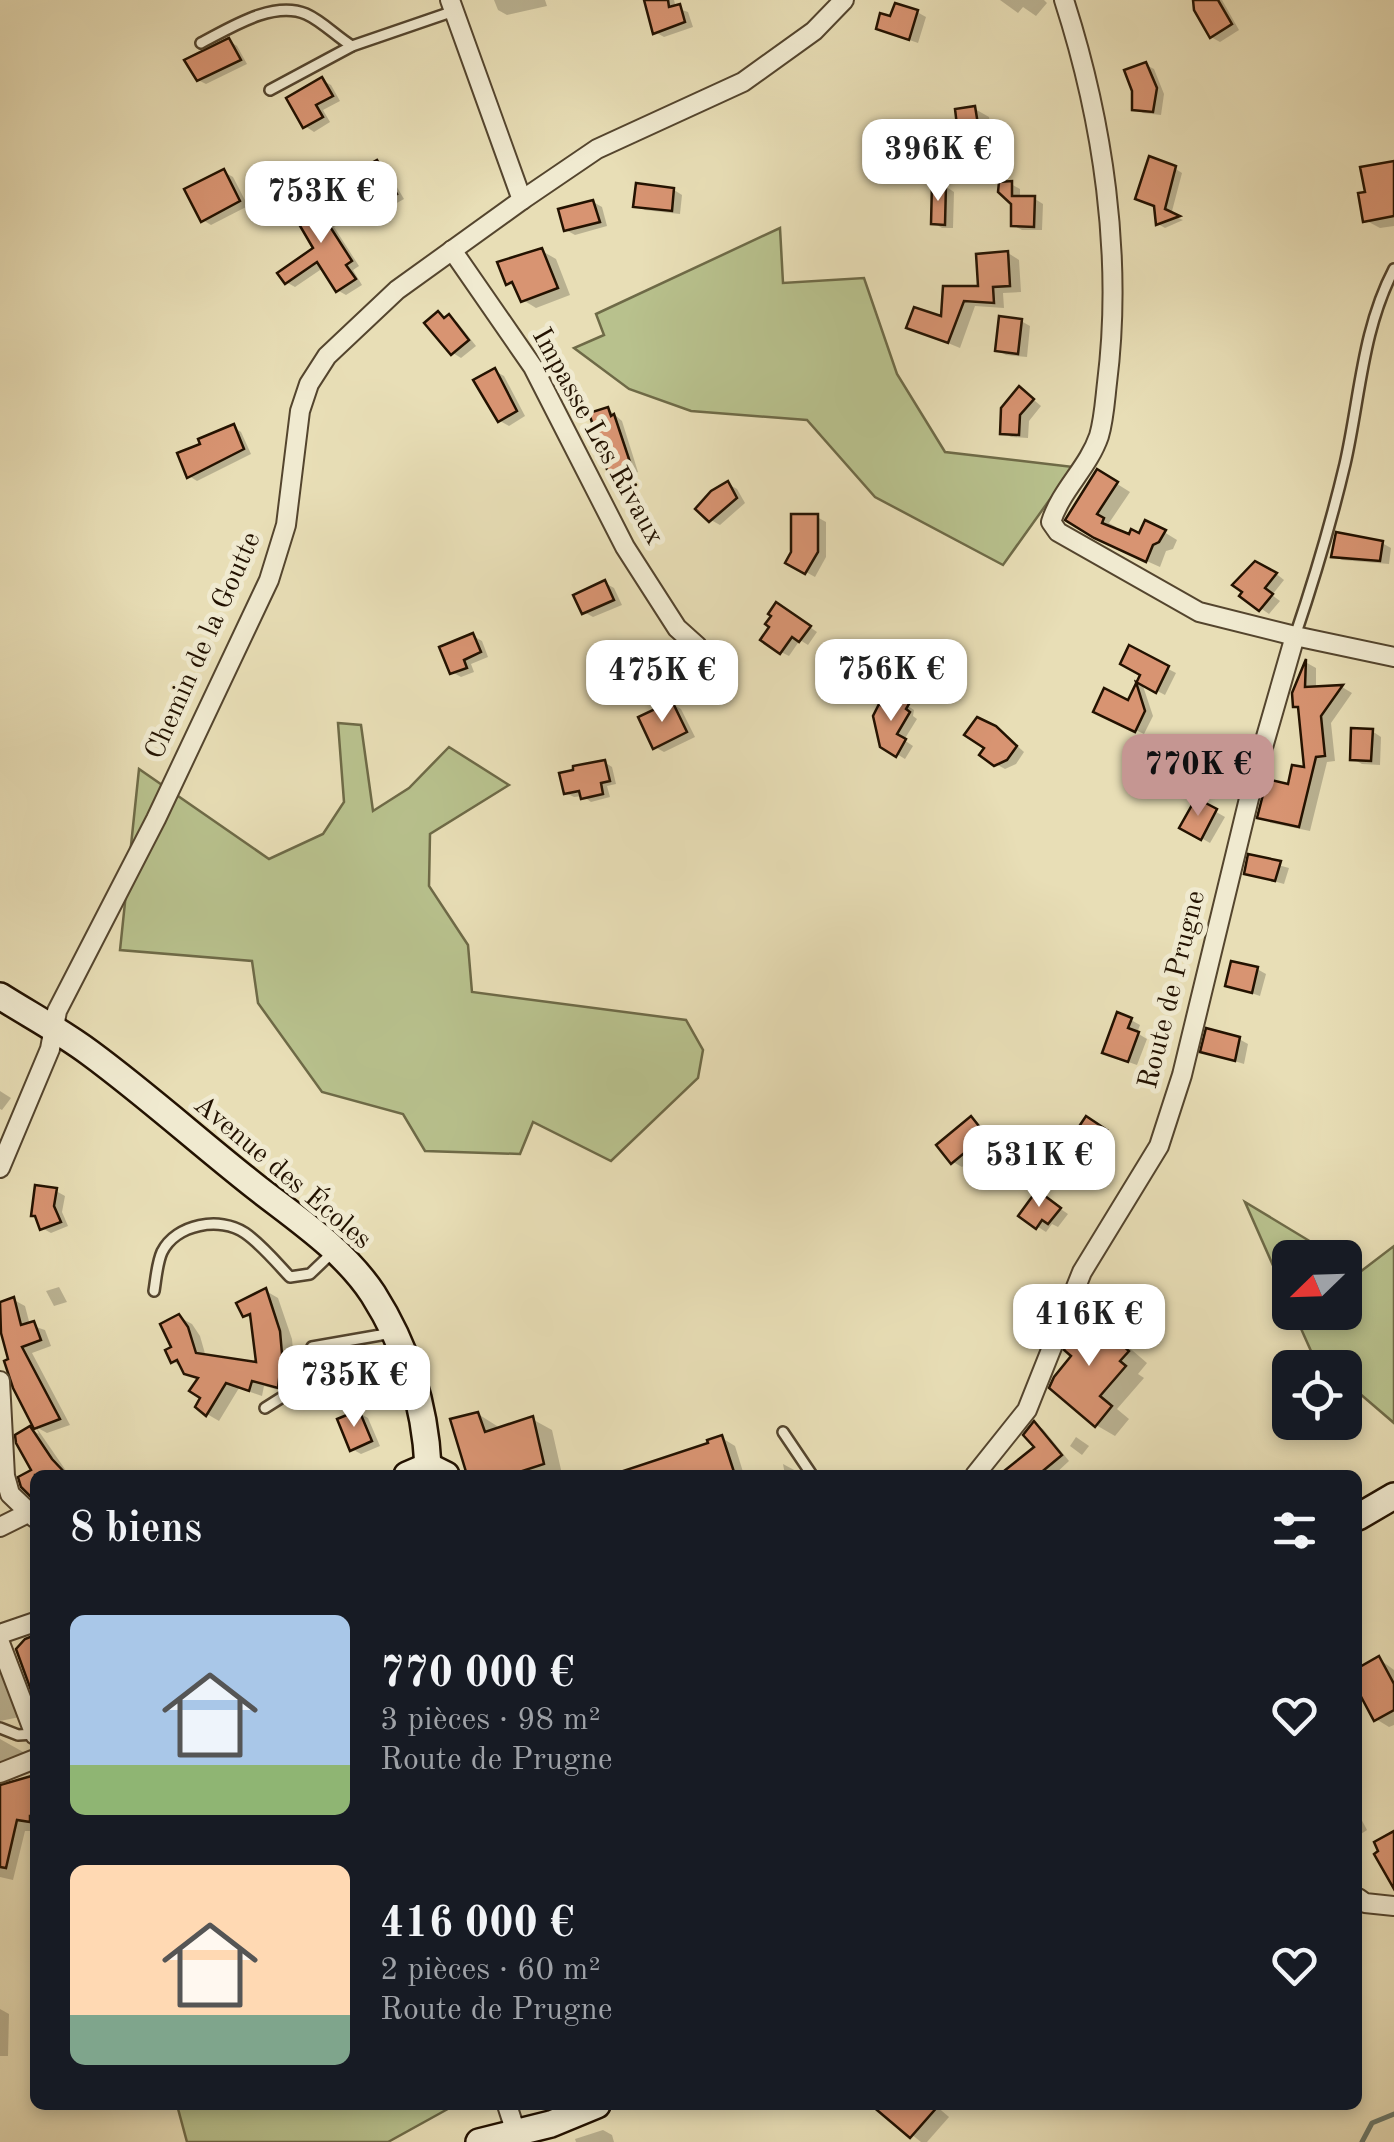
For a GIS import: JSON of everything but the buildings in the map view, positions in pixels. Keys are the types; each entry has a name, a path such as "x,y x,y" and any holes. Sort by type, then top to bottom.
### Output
{"street":[{"name":"Chemin de la Goutte","path":"0,1168 50,1049 57,1011 156,818 270,580 286,525 300,411 309,384 327,356 398,290 522,200 597,149 743,82 814,31 844,0"},
{"path":"1064,0 1088,84 1111,230 1114,327 1100,431 1090,458 1056,508 1051,522 1058,532 1199,612 1394,657"},
{"path":"452,5 522,200"},
{"name":"Impasse Les Rivaux","path":"452,250 533,367 626,547 677,628 698,646"},
{"name":"Route de Prugne","path":"979,1470 1027,1410 1082,1272 1158,1146 1182,1075 1253,782 1295,636"},
{"name":"Avenue des Écoles","path":"0,996 102,1062 335,1250 372,1292 394,1332 414,1382 426,1428 427,1470"},
{"path":"0,1381 4,1476 10,1494 30,1514"},
{"path":"1362,1515 1394,1496"},
{"path":"0,1527 30,1517"},
{"path":"0,1634 30,1624"},
{"path":"0,1643 30,1721"},
{"path":"0,1773 30,1760"},
{"path":"1362,1903 1394,1906"},
{"path":"509,2110 516,2137"},
{"path":"478,2142 516,2137 586,2110"}],"lane":[{"path":"270,90 352,46 452,5"},
{"path":"201,43 244,22 282,10 306,14 352,46"},
{"path":"1295,636 1345,462 1380,295 1394,268"},
{"path":"154,1291 160,1255 173,1238 204,1224 228,1224 248,1234 290,1277 310,1274 335,1250"},
{"path":"264,1408 295,1389 312,1347 394,1332"},
{"path":"783,1432 809,1470"},
{"path":"0,1728 18,1735 30,1734"}],"green space":[{"path":"780,228 783,283 864,278 897,374 945,452 1073,467 1003,565 875,497 807,420 691,411 629,389 574,348 604,335 596,314"},
{"path":"338,723 361,725 373,811 409,788 449,747 509,785 430,834 429,886 468,945 472,992 686,1020 703,1050 698,1078 611,1161 533,1122 520,1154 425,1151 403,1114 322,1092 258,1003 252,961 120,950 139,769 269,859 323,834 344,802"},
{"path":"1245,1202 1308,1240 1272,1240 1272,1263"},
{"path":"1394,1246 1394,1423 1362,1396 1362,1350 1311,1350 1302,1330 1362,1330 1362,1270"},
{"path":"178,2110 446,2110 388,2142 187,2142"}],"waterway":[{"path":"1362,2142 1372,2123 1394,2114"}]}
